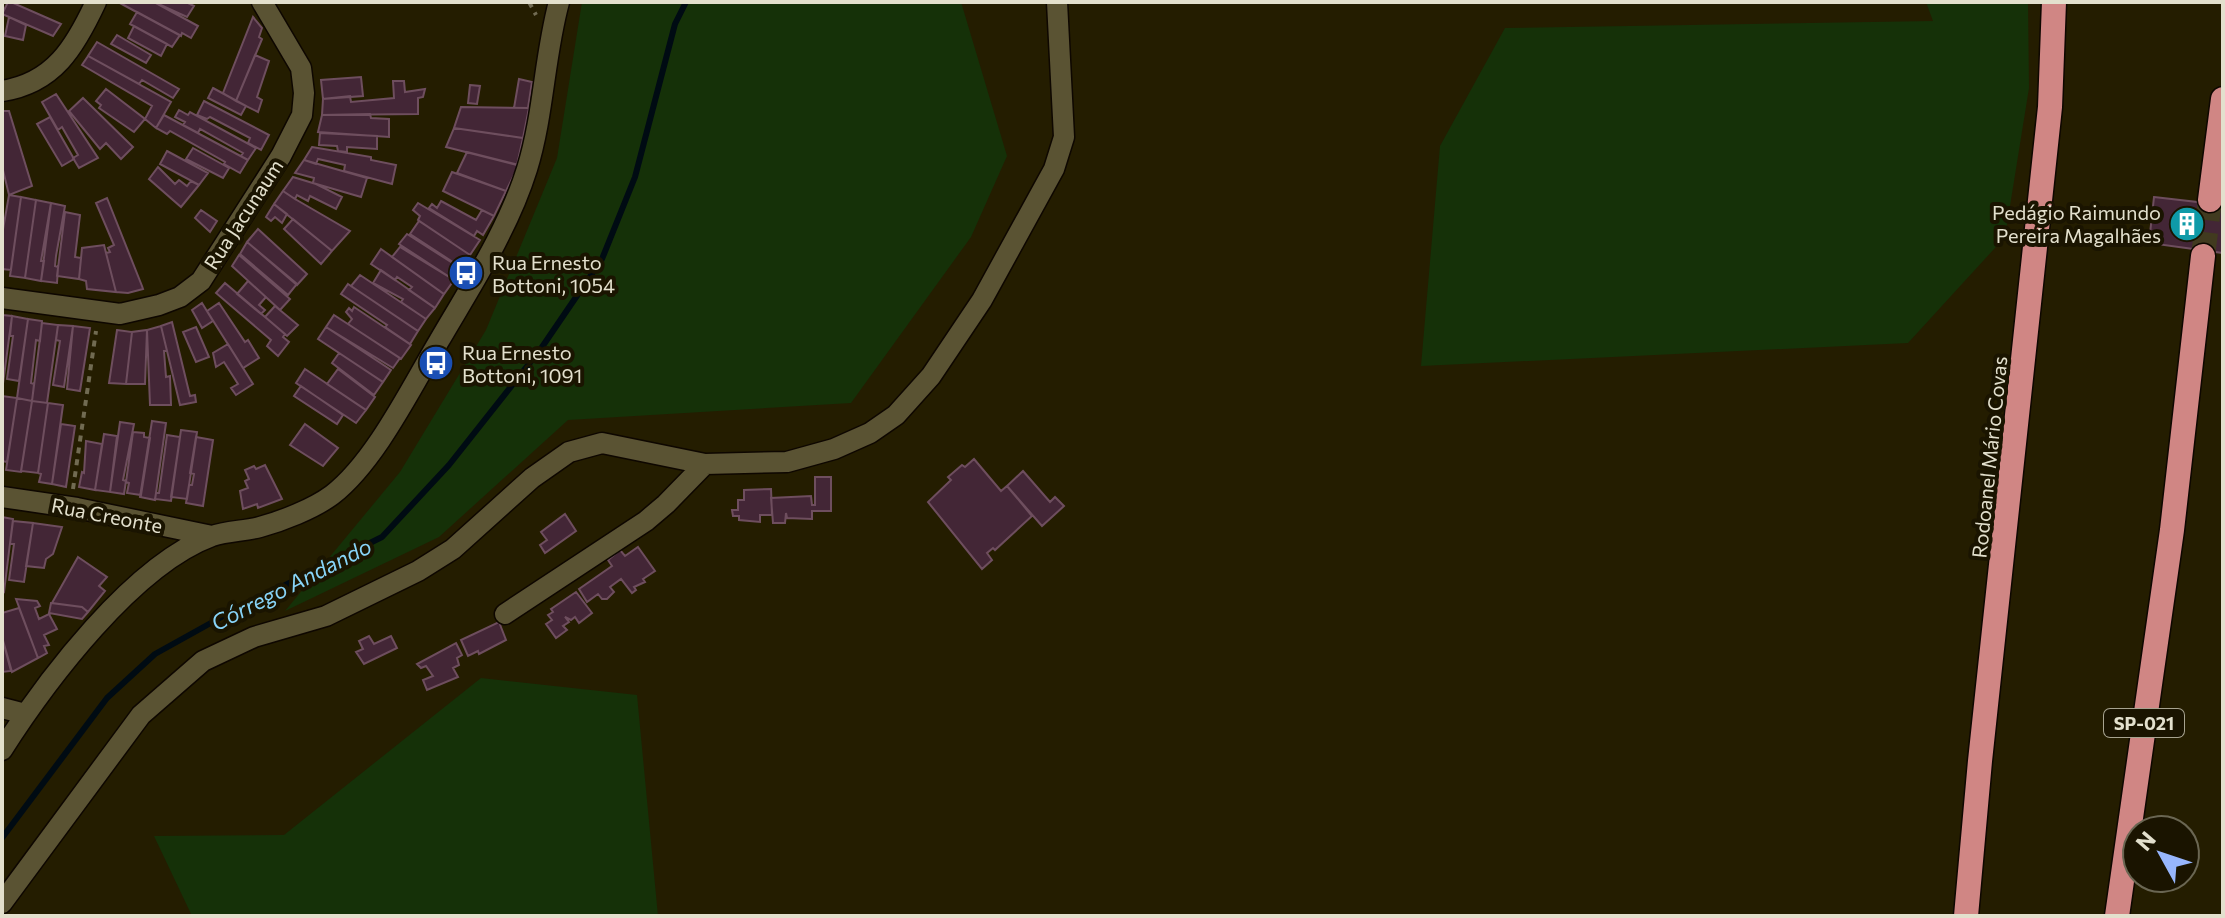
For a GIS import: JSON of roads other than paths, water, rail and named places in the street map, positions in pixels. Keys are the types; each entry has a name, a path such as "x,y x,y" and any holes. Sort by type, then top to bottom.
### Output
{"highway":[{"name":"Rodoanel Mário Covas","path":"1966,916 2050,107 2054,2"},
{"path":"2210,200 2223,99"},
{"name":"SP-021","path":"2117,916 2172,530 2203,256"}],"street":[{"path":"2,91 24,88 42,79 56,66 70,51 96,2"},
{"name":"Rua Jacunaum","path":"2,298 120,314 137,312 180,297 201,281 281,156 302,115 304,93 301,68 262,2"},
{"path":"2,750 25,714 101,620 168,561 212,536 263,526 330,496 355,473 409,392 515,205 540,115 559,2"},
{"path":"2,903 141,715 203,661 254,637 326,616 418,571 453,549 532,478 569,452 602,443 705,464 787,462 834,449 870,433 896,415 931,376 982,300 1054,169 1064,137 1057,2"},
{"path":"505,614 646,521 705,464"},
{"name":"Rua Creonte","path":"2,497 70,507 212,536"},
{"path":"2,708 25,714"}],"waterway":[{"name":"Córrego Andando","path":"2,838 107,698 155,654 227,614 382,537 449,465 540,350 602,259 635,177 675,24 686,2"}],"tunnel":[{"path":"2203,256 2210,200"}],"place":[{"name":"Pedágio Raimundo Pereira Magalhães","path":"2187,224"},
{"name":"Rua Ernesto Bottoni, 1054","path":"466,273"},
{"name":"Rua Ernesto Bottoni, 1091","path":"436,363"}]}
